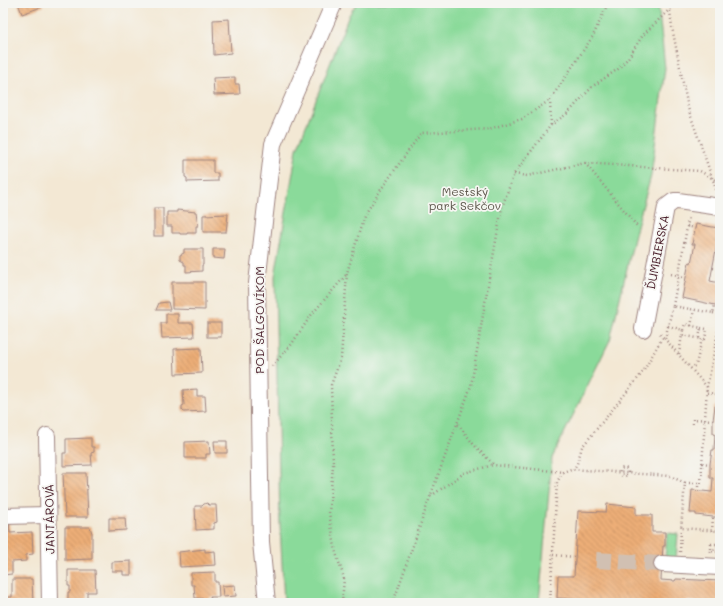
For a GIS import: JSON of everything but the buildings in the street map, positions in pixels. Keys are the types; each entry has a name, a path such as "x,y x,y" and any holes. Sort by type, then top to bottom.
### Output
{"street":[{"name":"POD ŠALGOVÍKOM","path":"267,603 261,542 257,283 273,144 334,3"},
{"name":"ĎUMBIERSKA","path":"643,329 666,207 674,201 678,201 720,207"},
{"name":"JANTÁROVÁ","path":"47,436 50,603"},
{"path":"3,516 48,515"},
{"path":"662,564 720,568"}],"path":[{"path":"342,603 344,578 336,554 329,513 333,465 331,385 341,358 347,273 364,216 421,133 489,130 522,119 550,100 593,36 608,3"},
{"path":"669,3 688,108 720,198"},
{"path":"393,603 471,386 502,207 514,174 551,125 568,113 593,86 618,68 628,58 643,35 670,9"},
{"path":"550,100 551,125"},
{"path":"514,174 527,176 585,163 700,172 720,183"},
{"path":"585,163 637,226"},
{"path":"573,470 577,464 582,447 643,372 664,339 673,306 689,213"},
{"path":"687,226 695,228"},
{"path":"713,268 720,269"},
{"path":"258,382 291,345 312,314 347,273"},
{"path":"671,274 685,278"},
{"path":"713,313 715,305"},
{"path":"673,306 720,314"},
{"path":"691,326 694,310"},
{"path":"430,497 464,473 494,465 563,472 573,470 670,476 685,483 701,483 706,394 720,321"},
{"path":"679,355 682,335 684,330 684,324 707,329 705,339 682,335"},
{"path":"668,326 684,330"},
{"path":"691,368 696,365 701,328"},
{"path":"660,334 707,387"},
{"path":"711,366 719,368"},
{"path":"706,394 720,394"},
{"path":"693,424 693,419 713,420"},
{"path":"458,424 494,465"},
{"path":"702,463 710,464"},
{"path":"563,472 557,482 550,601 591,603"},
{"path":"679,565 685,483"},
{"path":"698,483 698,491"},
{"path":"712,531 713,518"},
{"path":"681,528 720,531"},
{"path":"553,555 575,557"}],"green space":[{"name":"Mestský park Sekčov","path":"357,3 658,3 665,68 651,176 637,226 610,340 552,458 539,603 284,603 280,525 275,276 297,149 349,15"},
{"path":"667,533 678,534 676,559 665,558"}],"tunnel":[{"path":"596,560 662,564"}]}
